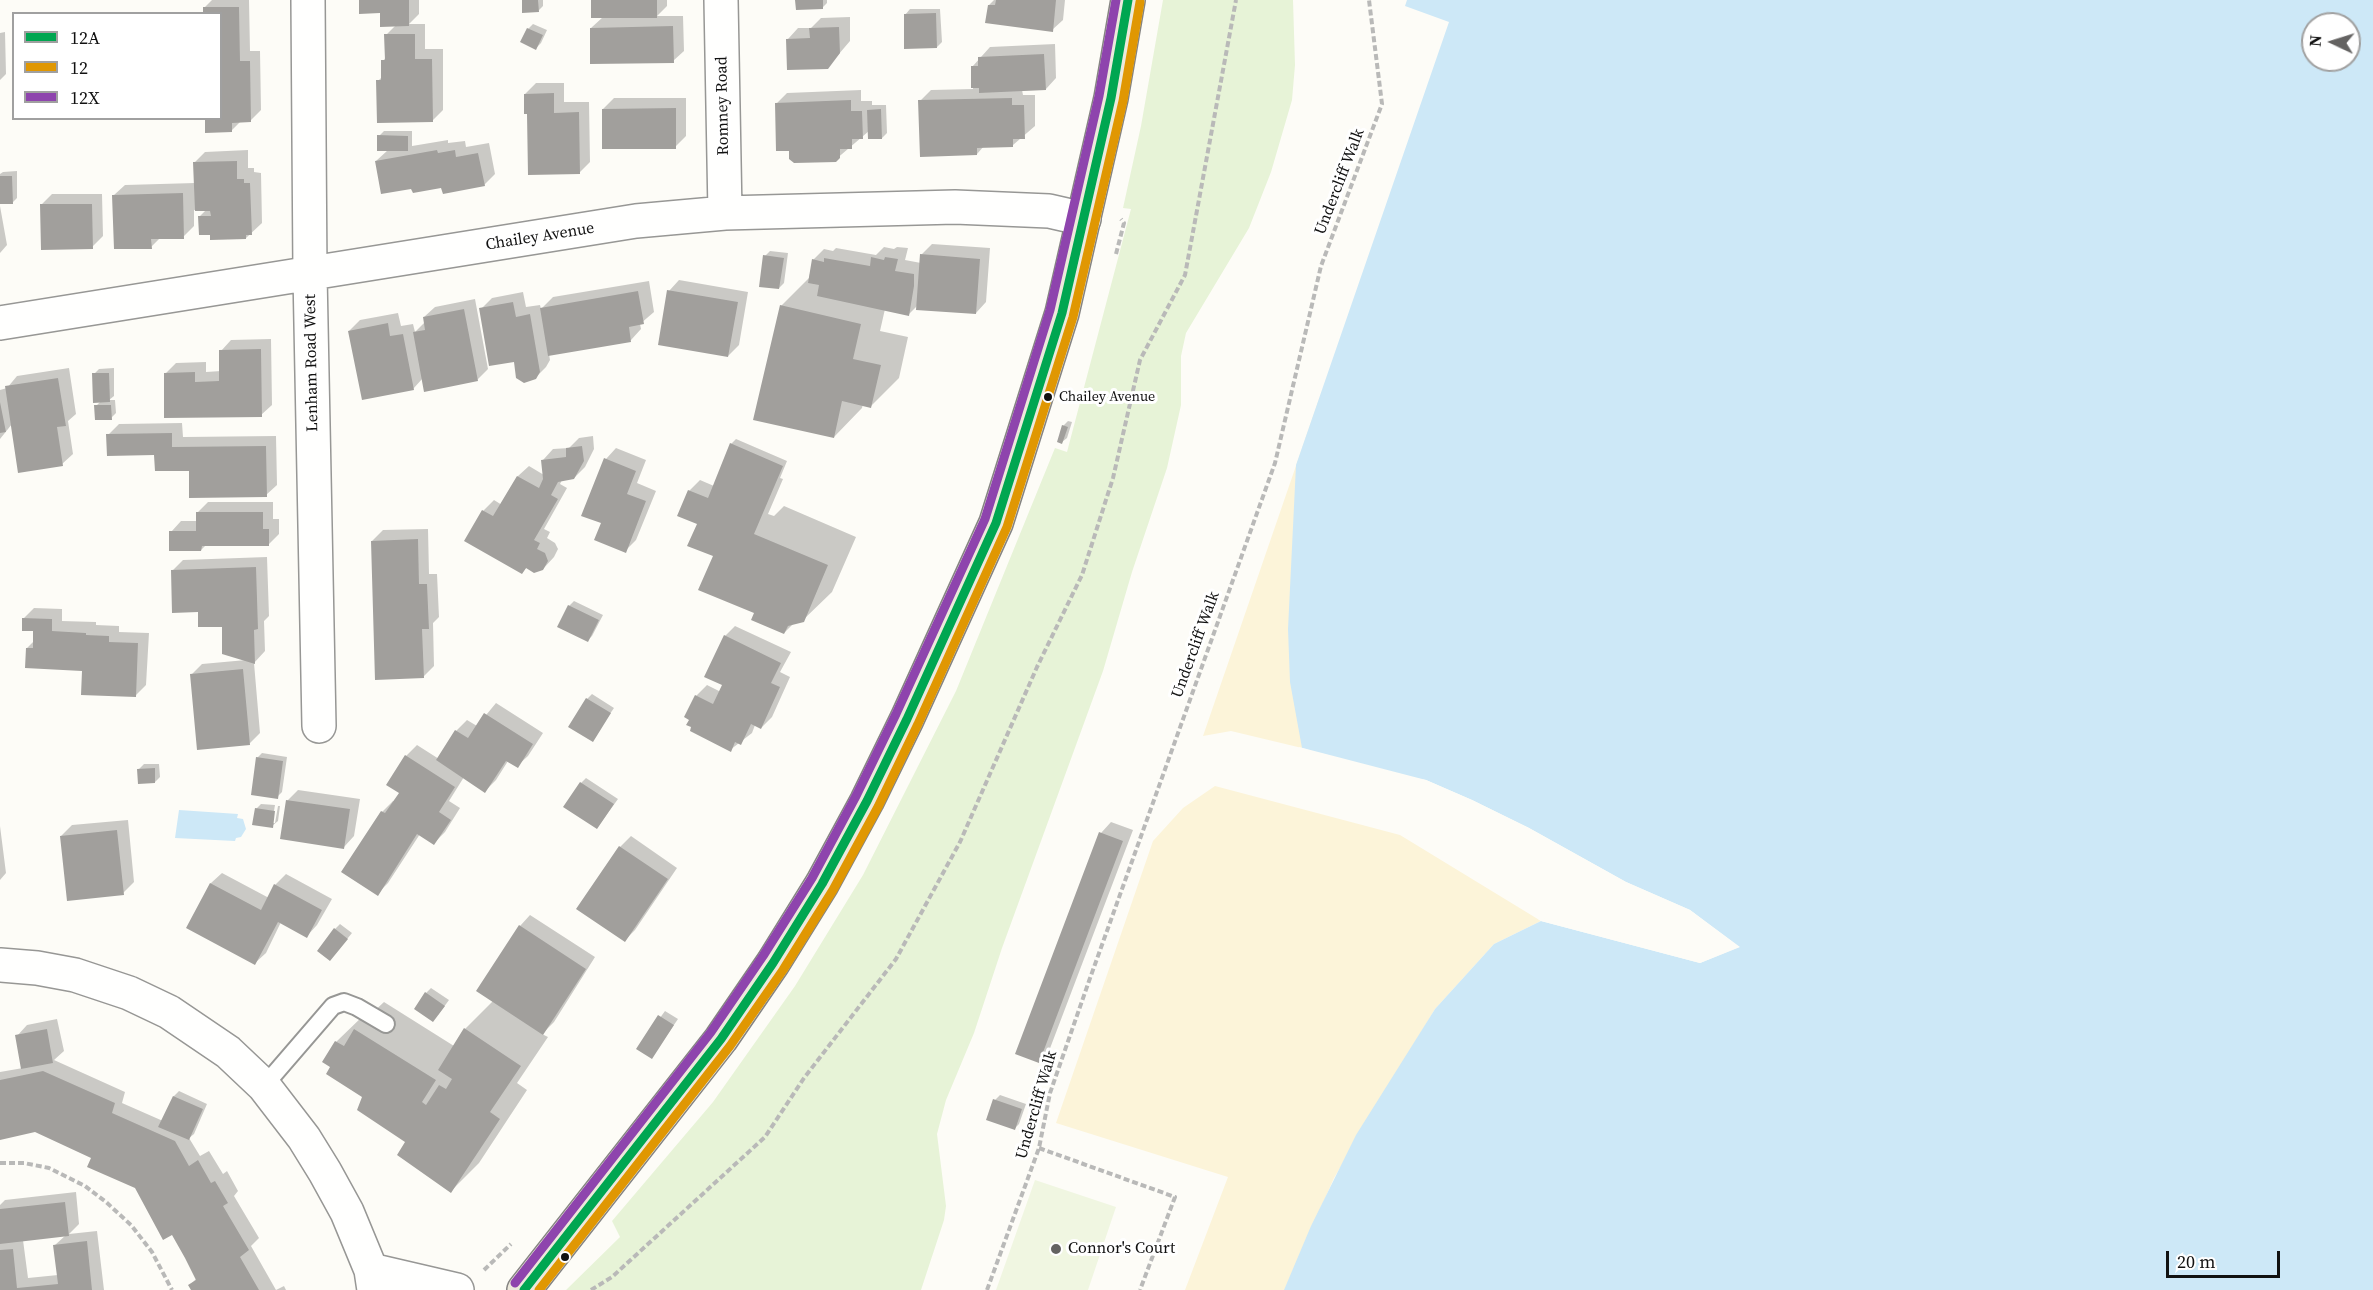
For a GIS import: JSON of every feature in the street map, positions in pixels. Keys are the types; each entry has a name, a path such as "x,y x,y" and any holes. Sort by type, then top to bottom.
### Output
{"main road":[{"path":"524,1290 721,1039 773,963 816,894 867,801 907,719 996,523 1062,313 1111,98 1128,0"}],"street":[{"name":"Lenham Road West","path":"308,0 310,274 319,726"},
{"name":"Romney Road","path":"722,0 725,213"},
{"name":"Chailey Avenue","path":"0,323 636,221 725,213 955,207 1049,211 1084,219"},
{"path":"0,965 37,968 75,975 148,1001 214,1042 264,1086 304,1138 347,1212 372,1280 469,1282"}],"lane":[{"path":"264,1086 333,1006 344,1002 386,1024"}],"path":[{"path":"591,1290 612,1277 765,1137 804,1078 896,958 960,842 1037,667 1082,575 1113,478 1140,360 1185,274 1236,0"},
{"name":"Undercliff Walk","path":"987,1290 1039,1148 1050,1093 1140,842 1170,750 1275,463 1321,266 1382,104 1369,0"},
{"path":"1039,1148 1175,1197 1140,1290"},
{"path":"0,1163 24,1163 49,1168 85,1186 99,1196 131,1225 152,1252 172,1290"},
{"path":"469,1282 515,1240"}],"green space":[{"path":"1163,0 1293,0 1295,65 1292,100 1271,172 1249,228 1186,333 1181,356 1181,405 1167,468 1132,572 1103,671 1002,948 974,1033 946,1100 937,1134 946,1206 944,1220 921,1290 566,1290 620,1237 612,1221 713,1102 795,986 863,875 956,691 1055,448 1067,452 1131,209 1123,208 1141,126"},
{"name":"Connor's Court","path":"1035,1180 1116,1207 1088,1290 996,1290"}],"sand":[{"path":"1319,399 1302,748 1231,731 1203,736"},
{"path":"1215,786 1400,835 1541,921 1494,944 1435,1009 1334,1178 1285,1290 1185,1290 1228,1177 1056,1123 1153,841 1183,808"}],"water":[{"path":"1407,0 2373,0 2373,1290 1284,1290 1311,1226 1356,1135 1435,1009 1494,944 1541,921 1700,963 1739,947 1690,910 1626,882 1529,828 1472,800 1426,780 1377,771 1302,748 1290,682 1288,629 1296,465 1449,22 1405,6"},
{"path":"179,810 238,814 237,818 243,819 246,829 235,841 175,838"}],"pier":[{"path":"1299,747 1426,780 1472,800 1529,828 1626,882 1690,910 1740,947 1700,963 1541,921 1538,919 1542,918 1700,960 1734,946 1689,912 1625,884 1527,830 1470,802 1425,783 1376,773 1301,751"}],"building":[{"path":"359,0 409,0 409,26 380,27 380,13 359,14"},
{"path":"522,0 538,0 539,12 522,13"},
{"path":"591,0 657,0 657,18 591,18"},
{"path":"795,0 823,0 823,9 796,10"},
{"path":"996,0 1056,0 1053,32 985,23 988,5 995,5"},
{"path":"203,7 239,7 240,61 250,61 251,122 232,123 232,132 205,133 205,120 222,120 222,12 203,12"},
{"path":"936,13 937,48 904,49 904,14"},
{"path":"673,26 674,63 590,64 590,28"},
{"path":"839,27 840,53 828,69 787,70 786,39 810,38 809,28"},
{"path":"527,28 543,35 536,50 520,42"},
{"path":"384,34 415,34 415,59 432,59 433,122 377,123 376,80 381,80 381,60 385,60"},
{"path":"1044,54 1046,90 979,93 979,88 971,88 971,66 978,66 978,57"},
{"path":"554,93 554,113 579,112 580,174 528,175 527,114 524,114 524,94"},
{"path":"1012,98 1012,105 1024,105 1025,139 1013,139 1013,147 977,148 977,155 920,157 918,100"},
{"path":"851,100 851,111 862,111 863,139 852,139 852,149 840,149 840,158 836,162 794,163 789,159 789,151 776,151 775,103"},
{"path":"676,108 676,149 602,149 602,109"},
{"path":"881,109 882,139 868,139 867,110"},
{"path":"377,135 408,136 408,151 377,151"},
{"path":"437,150 438,153 455,150 456,157 478,153 485,186 443,194 441,188 413,193 411,189 381,194 375,161"},
{"path":"237,161 237,179 244,179 244,183 250,183 252,235 246,235 246,239 210,240 210,235 199,235 198,216 211,216 210,211 195,211 193,162"},
{"path":"0,176 12,176 13,204 0,204"},
{"path":"183,193 184,239 151,239 152,249 114,249 112,195"},
{"path":"40,204 92,204 93,249 41,250"},
{"path":"920,254 980,259 976,314 916,310"},
{"path":"763,255 784,258 779,289 759,287"},
{"path":"871,257 884,260 885,257 898,259 895,271 914,274 909,316 817,296 819,285 808,283 812,259 824,262 824,258 870,266"},
{"path":"667,290 738,302 728,357 658,345"},
{"path":"638,291 644,324 629,327 631,342 548,356 540,308"},
{"path":"513,302 516,317 530,314 540,372 536,379 524,383 516,378 514,362 489,366 479,308"},
{"path":"780,305 861,324 853,359 881,365 871,408 842,401 834,438 753,420"},
{"path":"464,309 478,381 424,392 413,332 425,330 423,317"},
{"path":"388,323 390,336 403,334 414,390 362,400 348,331"},
{"path":"261,349 262,417 164,418 164,373 195,372 195,382 219,381 219,350"},
{"path":"92,373 109,373 110,402 93,403"},
{"path":"58,378 66,426 57,427 63,466 18,473 5,386"},
{"path":"0,402 6,432 0,433"},
{"path":"94,405 111,405 112,420 95,420"},
{"path":"1062,425 1068,427 1062,444 1057,442"},
{"path":"172,433 172,447 266,446 267,497 189,498 189,471 155,471 154,455 107,456 106,434"},
{"path":"730,443 783,466 754,534 828,565 804,622 788,626 784,634 751,620 754,613 698,590 713,556 687,546 697,524 677,516 688,490 708,498"},
{"path":"582,446 584,461 574,479 558,482 551,495 558,499 534,540 540,543 537,549 545,553 548,561 543,570 534,573 526,568 522,574 464,541 482,510 493,516 517,476 539,488 543,479 541,460 566,457 566,448"},
{"path":"604,458 636,471 627,494 646,501 626,553 594,540 601,523 581,516"},
{"path":"196,512 263,512 263,529 269,529 269,546 202,546 201,551 169,551 169,531 196,531"},
{"path":"418,539 419,584 427,584 429,629 422,629 424,678 375,680 371,541"},
{"path":"256,567 258,629 254,630 255,664 222,654 222,627 198,627 198,612 172,613 171,570"},
{"path":"568,605 599,620 588,642 557,627"},
{"path":"22,618 52,619 52,631 109,636 109,642 138,643 136,697 81,695 82,671 25,668 26,648 33,648 33,631 22,631"},
{"path":"724,635 781,663 771,683 780,687 761,729 751,724 741,745 735,742 731,752 690,731 691,727 686,725 689,720 684,717 695,695 713,704 722,685 704,677"},
{"path":"243,669 250,745 197,750 190,674"},
{"path":"586,698 611,713 593,742 568,727"},
{"path":"484,713 533,744 518,768 506,761 485,793 436,760 455,730 468,738"},
{"path":"405,755 455,787 439,812 451,820 434,845 417,834 378,896 341,872 381,811 385,813 399,793 386,785"},
{"path":"256,757 283,761 278,799 251,795"},
{"path":"155,768 155,783 138,784 137,769"},
{"path":"580,782 614,804 597,829 563,807"},
{"path":"286,800 350,809 344,849 280,839"},
{"path":"255,808 275,811 273,828 252,825"},
{"path":"117,830 124,895 67,901 60,836"},
{"path":"1099,832 1123,841 1039,1063 1015,1054"},
{"path":"619,846 668,879 625,942 576,909"},
{"path":"210,883 261,910 274,884 322,910 307,938 278,922 255,965 186,928"},
{"path":"519,925 586,969 543,1035 476,991"},
{"path":"334,928 348,939 330,961 317,951"},
{"path":"425,992 445,1006 433,1022 414,1009"},
{"path":"658,1015 674,1025 652,1059 636,1049"},
{"path":"464,1028 521,1066 490,1112 500,1119 451,1193 397,1155 405,1142 357,1110 362,1097 326,1074 330,1067 322,1062 335,1041 344,1046 354,1029 436,1080 422,1102 426,1105 439,1085 446,1089 452,1079 438,1070"},
{"path":"47,1029 53,1063 21,1069 15,1035"},
{"path":"43,1071 115,1103 112,1113 175,1141 189,1166 198,1160 211,1183 215,1181 228,1203 223,1206 249,1250 240,1257 259,1290 191,1290 188,1285 196,1280 185,1258 172,1235 163,1240 135,1188 87,1167 91,1158 35,1132 0,1140 0,1080"},
{"path":"173,1096 203,1109 189,1140 158,1127"},
{"path":"993,1099 1022,1109 1015,1130 986,1120"},
{"path":"65,1202 69,1236 0,1244 0,1209"},
{"path":"87,1241 92,1290 0,1290 0,1250 13,1249 17,1288 58,1284 53,1245"}],"transit line":[{"name":"12X","path":"515,1283 711,1032 763,956 812,878 896,714 985,519 1050,310 1099,96 1116,0"},
{"name":"12A","path":"524,1290 721,1039 773,963 822,884 867,801 907,719 996,523 1062,313 1111,98 1128,0"},
{"name":"12","path":"539,1290 730,1046 783,970 833,890 878,807 918,724 1007,527 1073,317 1123,101 1140,2"}],"place":[{"name":"Chailey Avenue","path":"1048,397"},
{"name":"Connor's Court","path":"1056,1249"}]}
